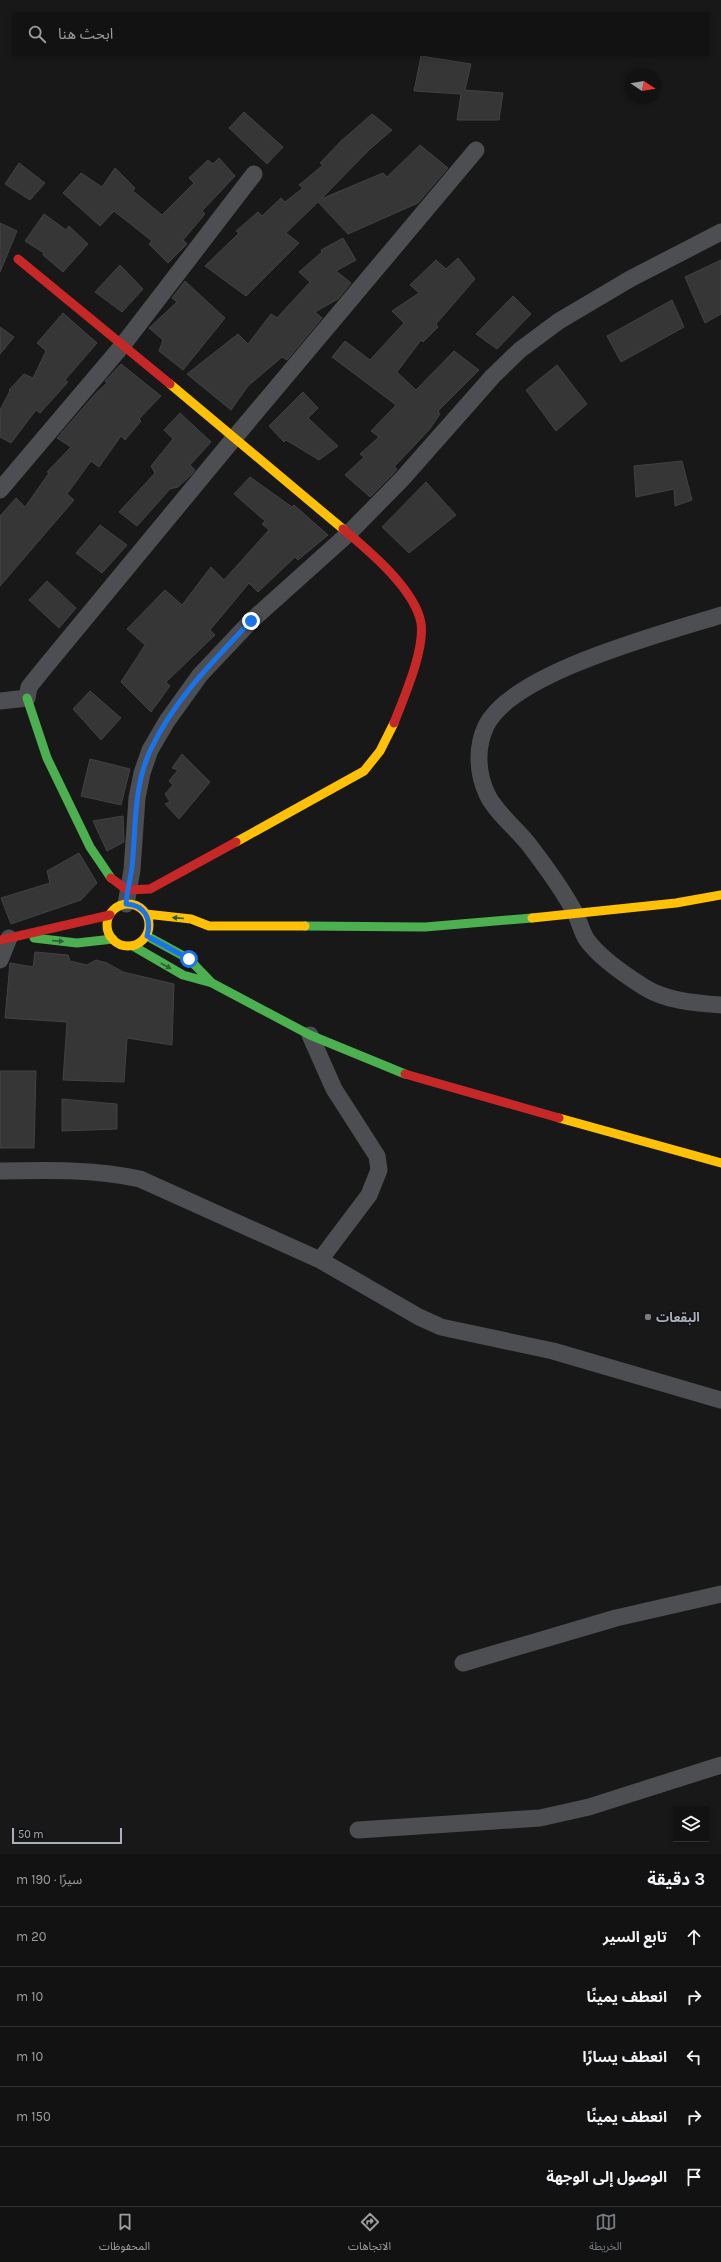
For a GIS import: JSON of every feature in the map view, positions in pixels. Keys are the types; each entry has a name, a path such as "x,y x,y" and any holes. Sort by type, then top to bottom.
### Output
{"street":[{"path":"18,259 122,346 235,437 348,534 389,574 411,601 415,607 421,627 416,662 396,717 374,761 345,783 150,889 127,897 110,915 107,928 113,939 124,946 133,946 142,941 147,935 149,923 146,914 127,897 118,885 107,875 90,847 47,758 27,698 29,687 235,437 476,150"},
{"path":"0,490 122,346 254,174"},
{"path":"127,897 132,870 137,798 142,773 150,750 167,722 200,675 251,621 348,534 402,479 493,376 520,350 559,321 630,279 721,232"},
{"path":"721,615 620,646 562,669 516,695 498,709 486,726 479,747 480,769 487,795 530,846 576,914 587,939 611,962 642,986 656,994 676,999 721,1005"},
{"path":"0,701 27,698"},
{"path":"146,914 191,919 209,926 425,927 576,914 676,903 721,895"},
{"path":"9,938 110,915"},
{"path":"196,931 209,926"},
{"path":"147,935 160,934"},
{"path":"147,935 189,959 212,983"},
{"path":"9,938 77,943 113,939"},
{"path":"0,960 9,938"},
{"path":"133,946 183,975 212,983 310,1035 415,1078 721,1163"},
{"path":"310,1035 334,1089 377,1156 379,1170 369,1195 320,1260"},
{"path":"0,1171 86,1171 117,1174 140,1179 320,1260 419,1317 441,1326 553,1351 721,1400"},
{"path":"463,1664 616,1618 721,1594"},
{"path":"358,1830 540,1818 589,1807 721,1765"}],"building":[{"path":"421,56 471,64 465,90 503,93 499,120 457,120 461,94 414,91"},
{"path":"244,112 283,147 267,164 229,128"},
{"path":"372,114 392,130 369,150 321,199 383,173 387,177 420,145 448,168 418,203 348,234 318,202 286,233 299,243 246,296 205,266 239,233 236,231 258,212 262,216 281,198 285,202 303,188 299,185 323,165 320,163 340,142"},
{"path":"219,158 235,176 202,211 205,214 183,240 187,244 168,263 149,244 152,241 114,211 100,226 63,193 81,173 102,187 115,168 135,188 133,191 162,215 194,183 189,178 208,160 213,164"},
{"path":"19,163 45,183 30,200 5,184"},
{"path":"44,214 66,230 69,226 88,244 63,272 43,255 44,253 25,241"},
{"path":"0,223 17,231 0,272"},
{"path":"343,238 356,260 336,271 351,283 338,299 315,312 322,318 287,360 282,357 248,386 231,410 187,374 238,334 248,344 271,314 277,318 310,282 299,272 322,252 321,250"},
{"path":"458,258 475,279 436,324 438,327 423,342 421,340 397,372 416,390 454,351 479,370 438,411 440,414 429,430 394,467 397,469 393,474 370,497 345,475 364,457 360,454 379,437 371,431 396,405 332,357 345,341 370,360 404,323 392,311 419,293 410,285 436,260 446,269"},
{"path":"721,260 721,314 705,323 685,277"},
{"path":"120,265 143,289 122,312 95,292"},
{"path":"185,281 225,318 183,370 159,351 163,340 149,328 177,302 172,298"},
{"path":"513,296 531,314 497,349 476,334"},
{"path":"672,300 684,327 621,362 607,336"},
{"path":"63,313 97,343 65,380 68,382 40,413 36,410 11,443 0,437 0,410 10,391 9,390 24,374 33,378 46,351 37,343"},
{"path":"0,327 14,337 0,354"},
{"path":"121,364 161,396 139,419 141,421 125,440 121,436 99,467 91,461 67,494 74,500 0,586 0,516 16,498 25,507 49,473 47,472 71,447 57,438 96,393 107,383 105,381"},
{"path":"557,365 587,404 556,431 526,390"},
{"path":"303,392 318,408 308,418 338,446 319,460 286,440 284,442 269,426"},
{"path":"180,413 211,442 190,465 195,470 191,475 178,487 170,489 137,526 119,512 155,473 151,466 173,439 164,430"},
{"path":"682,461 692,500 675,506 674,489 636,497 634,466"},
{"path":"250,477 292,507 294,505 328,535 298,560 295,557 258,592 249,583 210,630 215,635 166,682 170,686 151,712 121,682 145,645 127,629 165,590 182,605 211,567 224,580 269,530 262,524 265,521 234,494"},
{"path":"426,482 456,515 409,553 382,527"},
{"path":"100,525 127,545 102,573 76,553"},
{"path":"47,581 76,608 59,628 29,600"},
{"path":"90,691 121,718 101,740 73,709"},
{"path":"182,754 210,782 179,819 165,804 170,802 165,794 173,785 169,781 178,770 172,768"},
{"path":"90,759 130,769 121,805 81,796"},
{"path":"123,816 124,842 107,851 93,821"},
{"path":"79,853 97,883 81,900 11,924 1,898 50,883 47,871"},
{"path":"35,952 68,955 70,961 87,965 96,960 107,963 123,972 174,984 172,1045 127,1038 124,1082 63,1080 67,1022 5,1018 10,963 33,967"},
{"path":"0,1071 36,1071 34,1148 0,1148"},
{"path":"62,1099 117,1104 117,1129 62,1131"}],"traffic: fast":[{"path":"27,698 47,758 90,847 111,878"},
{"path":"305,926 425,927 532,918"},
{"path":"147,936 189,959 212,983"},
{"path":"34,938 77,943 113,939"},
{"path":"133,946 183,975 212,983 310,1035 405,1074"}],"traffic: slow":[{"path":"170,384 343,529"},
{"path":"236,842 364,771 380,751 394,723"},
{"path":"532,918 676,903 721,895"},
{"path":"128,904 143,910 149,925 143,940 128,946 113,940 107,925 113,910 128,904"},
{"path":"146,914 191,919 209,926 305,926"},
{"path":"559,1118 721,1163"}],"traffic: jam":[{"path":"18,259 170,384"},
{"path":"343,529 377,559 400,584 410,597 417,610 421,623 420,646 417,660 394,723"},
{"path":"111,878 127,890 150,889 236,842"},
{"path":"0,940 110,915"},
{"path":"405,1074 559,1118"}],"place":[{"name":"البقعات","path":"648,1317"}],"route":[{"path":"189,959 147,936 149,930 148,917 139,907 126,904 127,890 132,870 137,798 142,773 150,750 167,722 200,675 251,621"}]}
